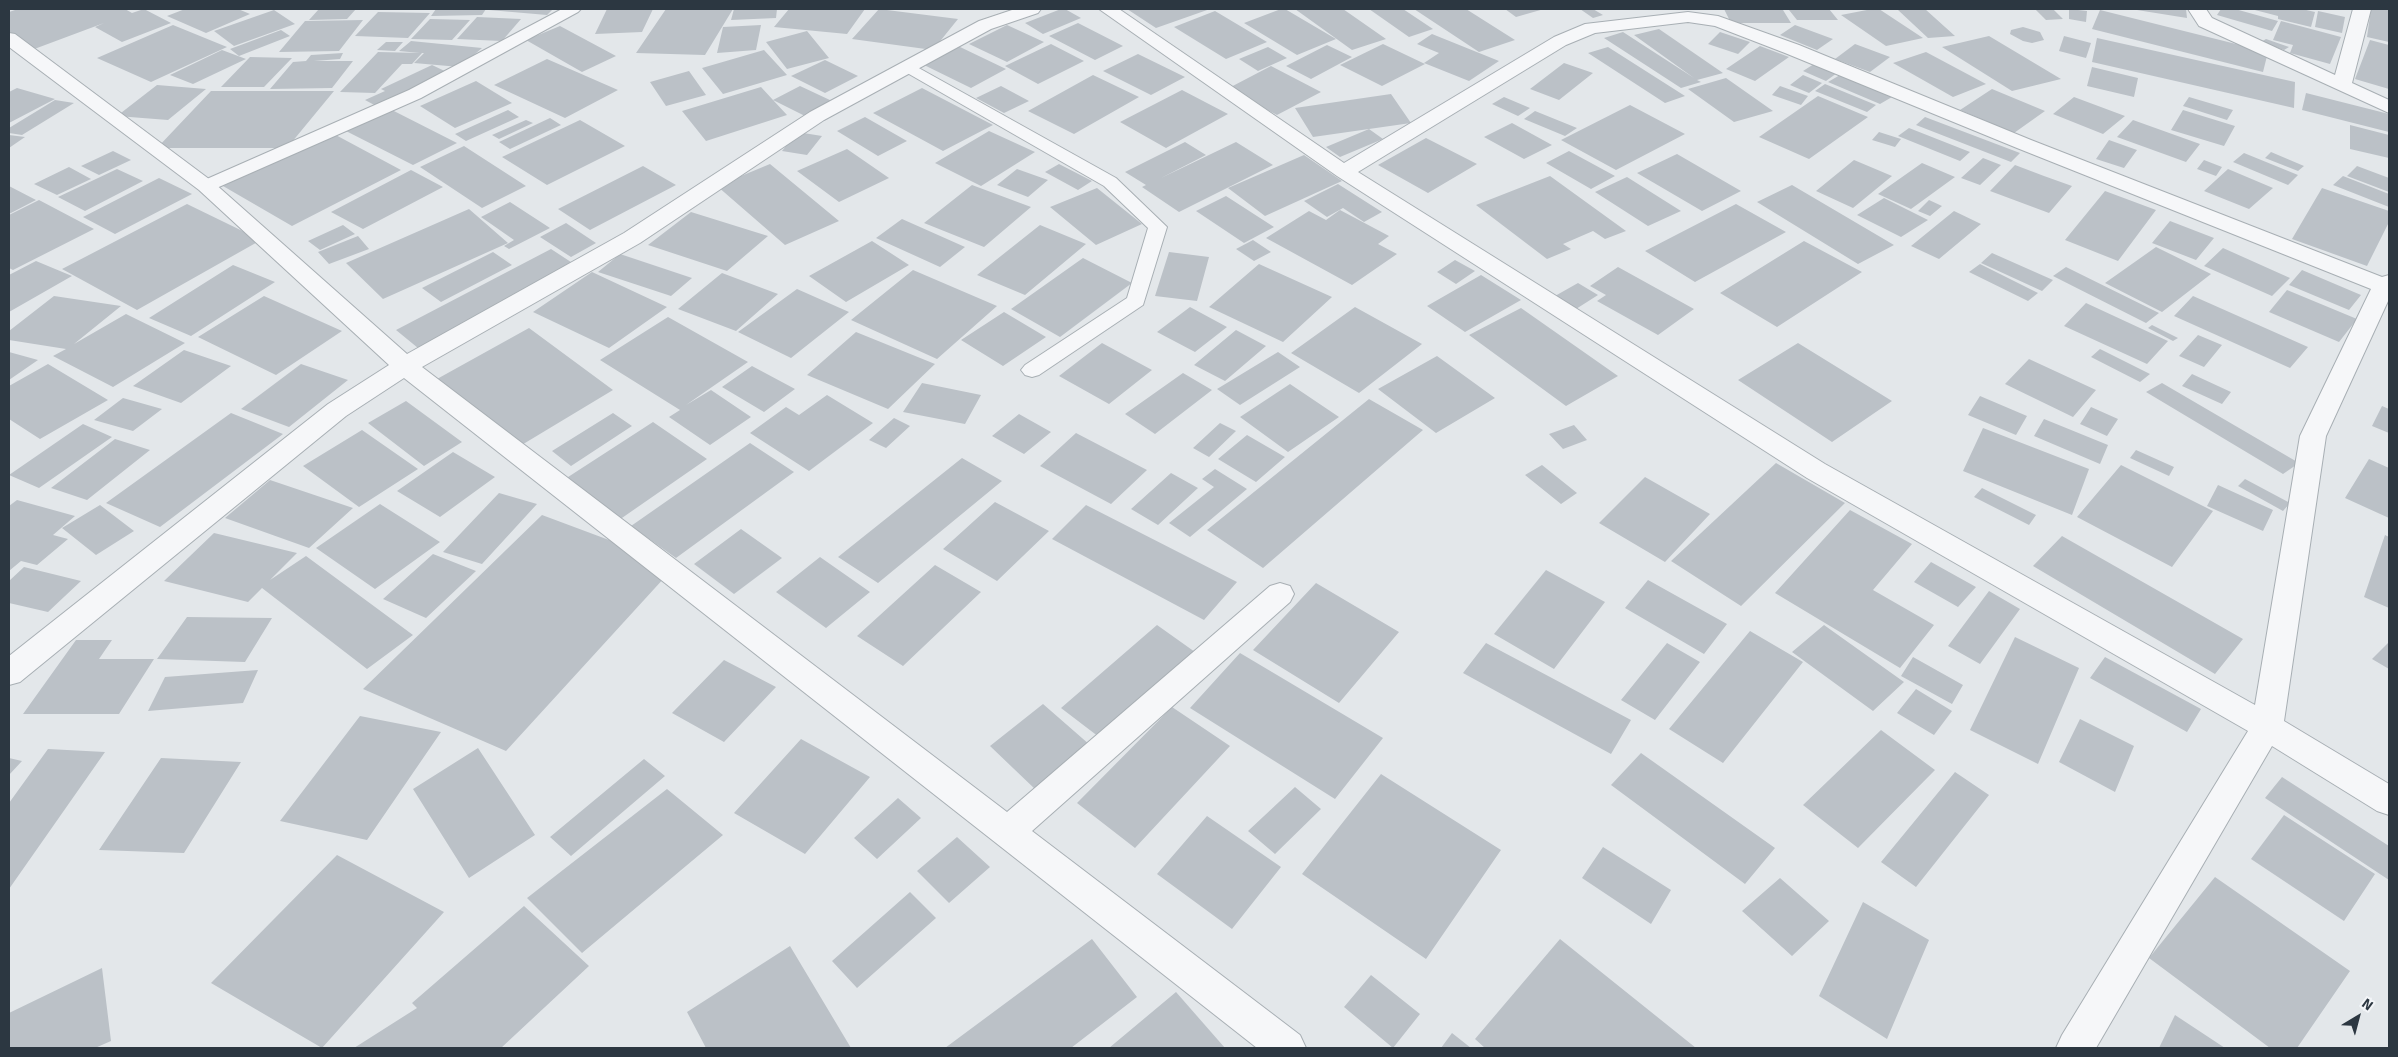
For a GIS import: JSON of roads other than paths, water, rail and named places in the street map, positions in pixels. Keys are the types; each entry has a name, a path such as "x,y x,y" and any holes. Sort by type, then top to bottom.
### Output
{"street":[{"path":"9,673 337,410 405,366 632,238 816,116 985,25 1032,9"},
{"path":"1108,9 1344,172 1816,471 2267,727 2389,800"},
{"path":"2197,9 2205,22 2389,107"},
{"path":"2342,86 2362,9"},
{"path":"1344,172 1560,41 1591,28 1688,17 1718,21 1792,49 2033,148 2387,284 2313,436 2267,727 2075,1048"},
{"path":"9,38 206,186 405,366 1006,833 1287,1048"},
{"path":"1006,833 1280,594"}],"lane":[{"path":"206,186 415,94 573,9"},
{"path":"908,67 1110,182 1158,227 1136,301 1032,370"}]}
